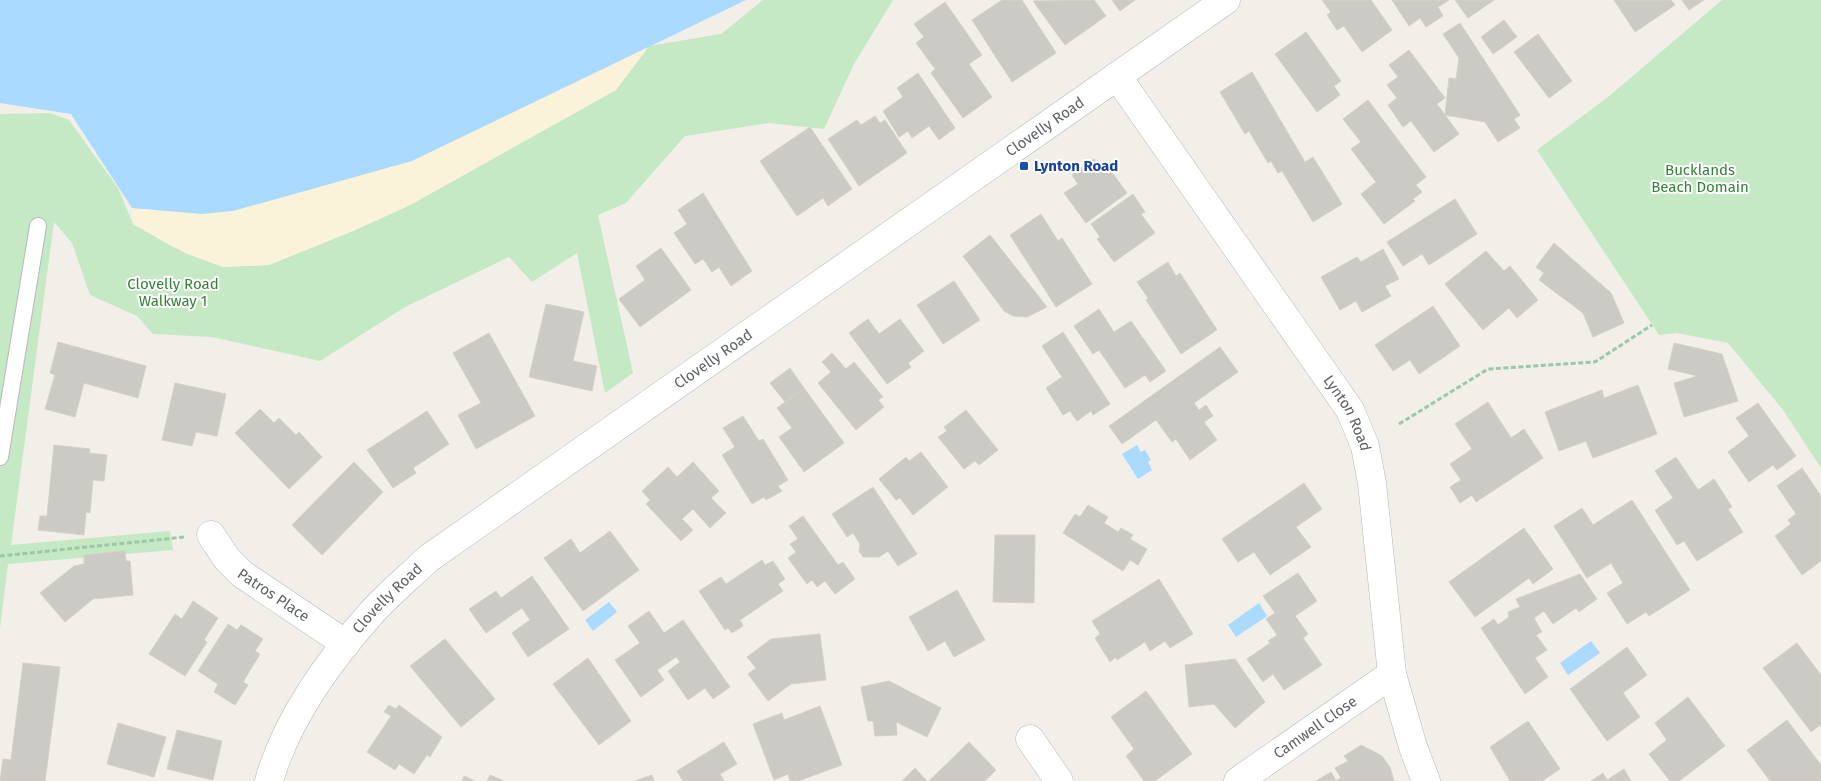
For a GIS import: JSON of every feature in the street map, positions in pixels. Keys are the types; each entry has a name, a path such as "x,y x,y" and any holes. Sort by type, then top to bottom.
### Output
{"main road":[{"name":"Clovelly Road","path":"269,781 276,758 305,701 346,644 374,610 429,558 1226,0"},
{"name":"Lynton Road","path":"1117,76 1350,410 1365,446 1372,483 1392,674 1413,747 1426,781"},
{"name":"Patros Place","path":"198,536 227,559 242,574 346,644"},
{"name":"Camwell Close","path":"1238,781 1392,674"},
{"path":"1030,739 1059,781"}],"lane":[{"path":"0,457 38,226"}],"path":[{"path":"1399,424 1488,370 1595,362 1652,325"},
{"path":"0,556 198,536"}],"green space":[{"name":"Clovelly Road Walkway 1","path":"763,0 893,0 854,64 824,129 768,123 685,136 626,203 598,215 633,373 605,393 577,253 532,282 509,257 405,307 320,361 212,337 153,334 137,316 90,295 72,243 54,222 11,545 170,531 173,550 8,564 0,628 0,114 50,113 69,120 118,188 133,224 171,246 223,267 269,265 353,231 410,205 616,90 649,46 721,34"},
{"name":"Bucklands Beach Domain","path":"1722,0 1821,0 1821,468 1783,410 1728,343 1677,333 1659,335 1537,150 1608,97"}],"sand":[{"path":"649,46 616,90 410,205 353,231 269,265 223,267 187,254 133,224 132,208 202,214 406,163"}],"water":[{"path":"0,0 746,0 412,161 233,211 202,214 132,208 71,114 0,103"},
{"path":"1137,445 1141,452 1145,450 1151,460 1148,462 1152,470 1138,479 1122,454"},
{"path":"609,602 617,612 593,631 585,620"},
{"path":"1259,603 1267,616 1236,637 1228,625"},
{"path":"1591,641 1600,653 1568,675 1560,663"}],"building":[{"path":"1002,0 1022,0 1056,53 1012,82 972,20"},
{"path":"1094,0 1106,16 1065,45 1033,1"},
{"path":"1112,0 1135,0 1120,11"},
{"path":"1322,0 1371,0 1392,30 1362,52 1344,26 1337,30 1327,15 1331,12"},
{"path":"1392,0 1449,0 1438,7 1443,16 1426,27 1420,18 1409,26"},
{"path":"1455,0 1494,0 1468,18"},
{"path":"1614,0 1671,0 1675,5 1635,32"},
{"path":"1682,0 1704,0 1689,10"},
{"path":"945,2 982,55 969,64 992,97 963,118 931,73 935,69 916,43 924,37 914,24"},
{"path":"1504,20 1517,37 1493,54 1481,37"},
{"path":"1460,23 1520,115 1514,119 1520,128 1498,142 1485,122 1445,115 1449,78 1456,79 1459,58 1443,34"},
{"path":"1306,32 1341,81 1334,86 1340,95 1317,112 1275,54"},
{"path":"1538,34 1572,81 1549,98 1514,52"},
{"path":"1409,50 1445,98 1437,104 1459,134 1434,152 1411,121 1403,127 1388,105 1397,98 1387,85 1398,77 1389,65"},
{"path":"1252,72 1305,162 1313,157 1342,204 1313,222 1282,171 1278,173 1271,161 1268,163 1249,131 1245,134 1220,92"},
{"path":"918,73 955,128 939,140 929,126 912,138 908,131 899,137 883,111 903,97 897,88"},
{"path":"1368,100 1426,177 1416,185 1422,192 1413,199 1415,201 1384,224 1361,194 1376,182 1351,149 1361,142 1343,119"},
{"path":"875,116 880,123 885,120 907,153 859,186 828,139 857,120 861,125"},
{"path":"810,127 852,189 828,206 823,198 797,216 760,161"},
{"path":"1094,159 1108,173 1111,171 1127,193 1086,223 1064,193 1078,184 1072,175"},
{"path":"703,193 752,271 731,286 719,267 712,272 703,259 695,264 674,233 687,224 678,210"},
{"path":"1133,194 1145,212 1141,214 1155,233 1114,262 1097,239 1100,237 1091,224"},
{"path":"1455,199 1477,234 1429,265 1422,254 1403,266 1387,242"},
{"path":"1041,214 1058,241 1062,238 1092,284 1056,307 1010,235"},
{"path":"990,235 1047,307 1027,317 1013,316 1004,311 963,256"},
{"path":"1554,243 1611,293 1624,323 1593,337 1583,313 1539,280 1544,273 1536,267"},
{"path":"661,248 691,290 640,327 619,299 645,280 636,266"},
{"path":"1383,249 1399,279 1385,286 1391,296 1362,312 1356,301 1340,310 1321,277 1357,257 1361,262"},
{"path":"1486,251 1504,271 1510,266 1538,300 1517,318 1509,308 1483,330 1445,284"},
{"path":"1168,262 1176,276 1180,273 1217,330 1181,354 1146,300 1148,298 1137,282"},
{"path":"954,281 980,320 943,344 917,305"},
{"path":"546,304 584,312 573,361 597,366 592,391 529,377"},
{"path":"1433,306 1460,346 1419,374 1410,360 1393,371 1375,345"},
{"path":"1099,309 1114,332 1131,321 1166,371 1150,382 1145,375 1125,388 1099,350 1093,354 1074,326"},
{"path":"868,319 879,334 900,319 924,351 908,363 911,367 887,384 849,333"},
{"path":"1063,332 1110,404 1093,415 1091,411 1077,421 1070,411 1063,415 1046,388 1062,377 1042,346"},
{"path":"489,333 535,416 476,449 458,415 481,403 453,353"},
{"path":"58,342 146,366 138,398 84,383 75,417 45,409 55,375 50,373"},
{"path":"1674,343 1722,354 1738,401 1684,417 1674,383 1698,376 1668,369"},
{"path":"1220,347 1238,372 1194,403 1199,410 1206,405 1213,416 1204,422 1217,440 1190,460 1176,439 1172,442 1156,420 1122,444 1109,426"},
{"path":"832,353 846,369 854,362 883,397 878,400 884,407 856,430 818,383 831,372 822,362"},
{"path":"790,368 804,388 785,402 770,383"},
{"path":"175,383 226,394 217,436 196,432 192,446 162,440"},
{"path":"1638,385 1657,434 1593,458 1586,441 1559,451 1545,412 1602,390 1604,398"},
{"path":"804,388 844,443 804,472 779,437 792,428 777,408"},
{"path":"1488,402 1511,438 1524,429 1543,458 1476,502 1472,495 1460,503 1450,487 1461,480 1450,464 1472,449 1455,424"},
{"path":"1758,403 1796,456 1777,470 1773,465 1749,482 1728,452 1749,436 1736,418"},
{"path":"260,409 274,423 279,418 296,435 299,432 322,457 289,489 235,433"},
{"path":"966,410 998,450 979,465 975,461 964,469 938,437 947,431 944,427"},
{"path":"427,411 449,444 413,468 416,473 393,488 367,450"},
{"path":"743,416 759,441 763,439 788,480 778,486 782,491 766,500 764,497 752,504 722,455 735,447 723,428"},
{"path":"54,445 90,449 89,453 107,455 104,481 93,480 90,513 86,512 84,535 38,530 40,516 47,516"},
{"path":"921,452 948,487 913,515 900,498 896,500 879,479 906,457 909,461"},
{"path":"1676,457 1698,490 1714,479 1732,507 1728,509 1743,532 1697,561 1684,541 1677,545 1655,510 1673,498 1655,471"},
{"path":"354,462 383,492 322,555 292,525"},
{"path":"693,462 719,491 711,498 726,513 710,528 693,509 682,519 693,530 681,541 646,504 650,500 642,491 668,467 677,477"},
{"path":"1802,468 1821,496 1821,561 1802,575 1775,536 1791,524 1788,520 1796,514 1777,486"},
{"path":"1304,483 1322,509 1296,527 1311,547 1270,575 1254,552 1238,562 1222,539"},
{"path":"873,487 917,554 898,566 888,551 879,557 863,557 859,551 860,544 853,533 847,537 832,514"},
{"path":"1632,500 1690,590 1649,616 1646,612 1627,624 1607,593 1623,583 1611,563 1587,578 1554,526 1582,508 1593,525"},
{"path":"1088,505 1108,517 1104,523 1118,532 1121,528 1133,535 1130,539 1147,549 1138,565 1130,560 1123,571 1063,533 1075,514 1080,517"},
{"path":"803,516 838,565 843,562 855,579 835,594 825,581 817,587 812,580 807,584 788,558 796,552 790,544 798,539 789,526"},
{"path":"1524,528 1553,569 1533,584 1529,578 1475,617 1449,582"},
{"path":"610,531 639,570 583,611 544,558 571,539 580,553"},
{"path":"995,535 1035,535 1034,603 993,602"},
{"path":"125,551 126,561 130,561 133,595 93,599 65,622 40,593 74,566 84,564 84,555"},
{"path":"762,560 765,565 773,561 785,579 778,584 783,591 740,620 743,626 732,633 728,628 725,630 699,591 721,577 726,584"},
{"path":"1298,573 1317,601 1295,616 1308,634 1303,638 1322,665 1284,690 1273,674 1263,682 1247,659 1270,643 1268,641 1277,635 1266,619 1275,613 1263,596"},
{"path":"1580,574 1597,599 1579,612 1576,608 1553,624 1544,611 1534,618 1542,632 1536,635 1547,650 1535,658 1548,677 1525,694 1481,628 1494,619 1498,625 1509,617 1508,612 1520,607 1516,599"},
{"path":"532,576 569,629 528,657 512,633 530,620 522,608 486,633 469,609 496,591 501,598"},
{"path":"1159,579 1193,634 1170,648 1165,641 1150,651 1145,642 1117,660 1116,657 1110,662 1095,638 1100,634 1092,621"},
{"path":"957,590 985,640 954,657 945,641 928,651 909,617"},
{"path":"193,601 218,618 204,640 207,642 185,676 149,654 175,614 182,619"},
{"path":"649,611 664,633 683,620 730,687 713,699 705,688 688,700 668,671 680,662 676,657 657,670 664,680 641,697 615,660 640,643 628,626"},
{"path":"228,624 237,630 241,625 263,639 255,651 260,654 243,682 248,685 235,705 214,692 218,684 198,671"},
{"path":"820,634 826,680 791,684 768,701 748,674 756,668 747,657 771,639"},
{"path":"445,639 495,699 461,727 410,666"},
{"path":"1797,643 1821,675 1821,727 1820,725 1811,732 1763,668"},
{"path":"1627,647 1647,675 1623,693 1640,717 1607,741 1570,689"},
{"path":"588,658 631,721 599,745 553,684"},
{"path":"1235,659 1265,702 1235,728 1214,704 1189,707 1185,665"},
{"path":"23,663 60,667 45,781 0,781 3,759 11,760"},
{"path":"889,681 941,708 927,737 896,722 897,735 875,736 873,721 868,721 861,687"},
{"path":"1146,691 1192,754 1155,781 1144,781 1126,756 1134,749 1111,717"},
{"path":"1688,697 1725,746 1679,781 1670,781 1649,754 1667,740 1655,723"},
{"path":"389,705 396,709 399,705 442,737 430,757 427,755 414,774 399,764 395,770 367,752 391,716 384,712"},
{"path":"820,706 842,765 798,781 790,781 788,774 774,780 753,724 782,713 784,720"},
{"path":"1787,720 1821,765 1821,781 1770,781 1747,750"},
{"path":"1528,721 1560,769 1542,781 1510,781 1490,747"},
{"path":"118,723 166,737 154,777 107,764"},
{"path":"177,730 222,741 213,780 167,769"},
{"path":"724,742 737,764 720,774 724,781 683,781 677,771"},
{"path":"969,742 996,770 985,781 929,781"},
{"path":"1361,745 1382,756 1390,767 1394,781 1336,781 1341,778 1335,768 1348,761 1344,756"},
{"path":"915,768 927,781 902,781"},
{"path":"1624,769 1631,781 1591,781 1603,773 1607,780"},
{"path":"1331,772 1336,781 1316,781"},
{"path":"490,775 504,781 487,781"},
{"path":"652,775 654,781 635,781"},
{"path":"464,776 475,781 462,781"}],"place":[{"name":"Lynton Road","path":"1024,166"}]}
